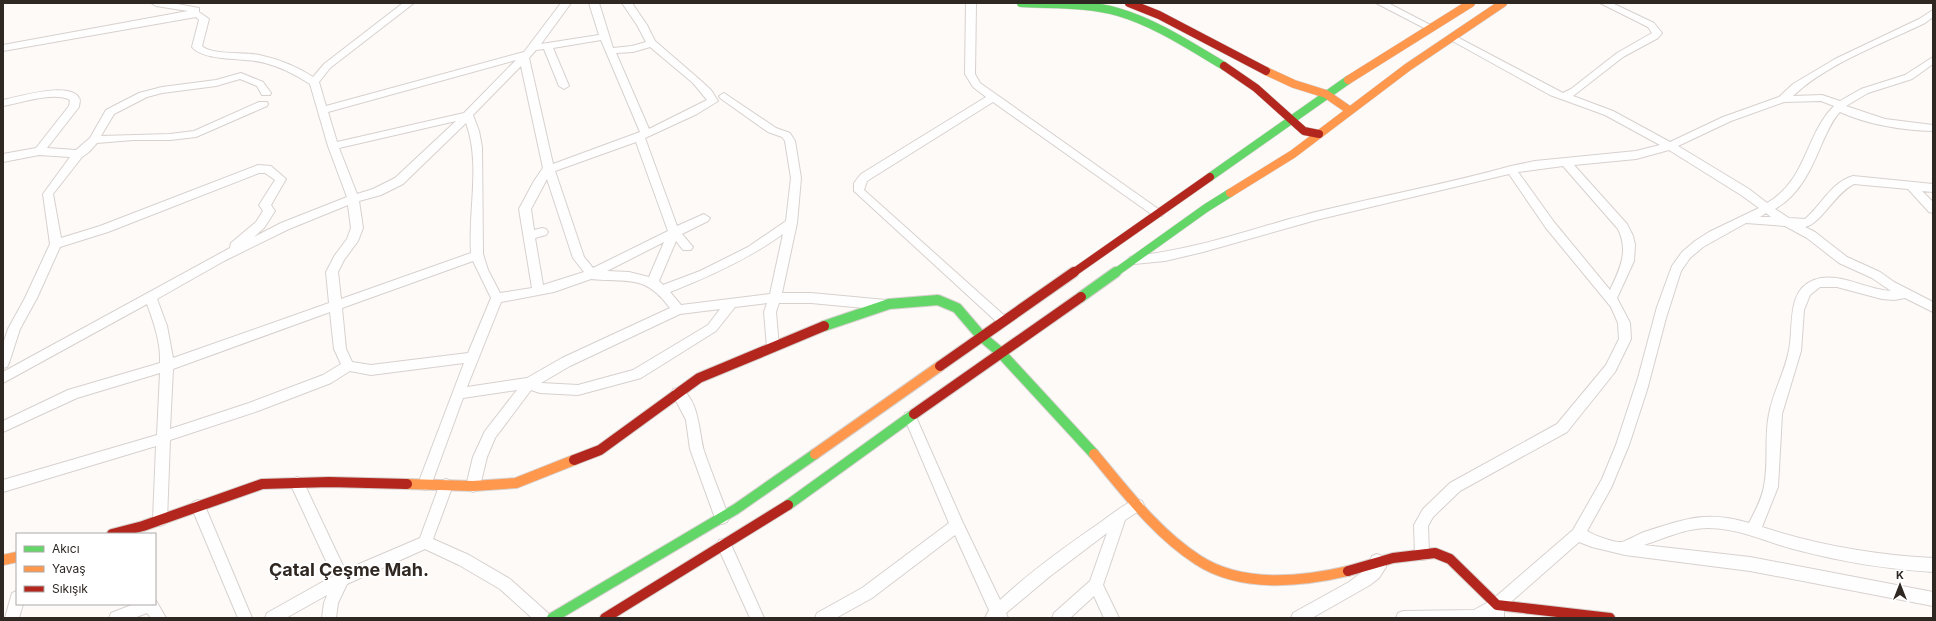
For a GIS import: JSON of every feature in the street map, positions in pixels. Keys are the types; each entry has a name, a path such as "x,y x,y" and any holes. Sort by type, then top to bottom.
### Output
{"street":[{"path":"156,3 199,11 198,14 204,20 197,47 205,53 237,54 282,63 295,69 314,82 332,146 353,199 357,228 352,241 339,258 332,272 337,306 340,349 348,366"},
{"path":"314,82 327,66 409,3"},
{"path":"3,378 220,258 285,226 353,199 377,192 399,181 468,115 528,53 566,3"},
{"path":"594,3 604,37 642,136 674,232 687,247"},
{"path":"538,292 525,209 539,181 549,169 642,136 692,114 713,101 707,92 696,81 651,43 642,25 627,3"},
{"path":"971,3 970,74 976,85 1158,213"},
{"path":"1021,3 1102,9 1143,21 1232,70 1256,88 1304,131 1319,134"},
{"path":"1129,3 1159,15 1271,74 1294,84 1326,94 1350,110"},
{"path":"1382,3 1431,28"},
{"path":"552,618 722,518 1326,94 1471,3"},
{"path":"605,618 790,504 1000,352 1134,260 1206,208 1293,154 1408,67 1504,3"},
{"path":"1563,97 1575,90 1620,55 1655,36 1657,33 1651,25 1605,3"},
{"path":"1783,99 1797,86 1838,61 1922,21 1933,13"},
{"path":"3,48 188,14 198,14"},
{"path":"322,110 528,53 548,46 604,37"},
{"path":"1452,38 1530,81 1563,97 1609,113 1670,146 1745,192 1766,209 1811,235 1826,249 1843,260 1876,275 1933,307"},
{"path":"610,51 633,49 651,43"},
{"path":"548,46 564,86"},
{"path":"528,53 549,169 579,258 592,275"},
{"path":"1497,611 1578,534 1610,476 1642,390 1657,324 1675,270 1691,250 1722,229 1766,209 1787,194 1796,184 1811,160 1820,138 1840,106 1863,92 1881,85 1905,79 1933,60"},
{"path":"3,363 14,329 31,298 56,244 49,208 48,194 78,154 85,150 94,140 110,112 121,105 149,93 216,83 242,76 260,84 266,93"},
{"path":"3,103 60,93 72,96 74,99 74,106 39,151"},
{"path":"724,96 772,130 786,135 790,142 796,178 792,203 791,223 775,298 770,312 772,347"},
{"path":"993,97 865,177 860,181 858,188 859,191 1003,321"},
{"path":"1134,260 1165,257 1203,248 1316,216 1511,170 1566,162 1636,155 1670,146 1727,119 1783,99 1822,98 1866,118 1908,126 1933,128"},
{"path":"94,140 189,135 212,128 263,104"},
{"path":"332,146 468,115"},
{"path":"425,484 472,356 497,298 477,255 477,157 474,128 468,115"},
{"path":"3,158 39,151 78,154"},
{"path":"1566,162 1624,226 1629,238 1631,249 1630,259 1614,294 1609,296"},
{"path":"56,244 104,229 258,169 267,169 281,179 278,187 267,200 265,205 269,211 266,217 260,225 220,258"},
{"path":"1422,554 1421,525 1428,513 1455,487 1527,446 1552,435 1562,428 1574,416 1583,402 1611,368 1625,339 1625,331 1620,311 1550,225 1511,170"},
{"path":"1741,221 1800,223 1810,221 1830,198 1849,181 1853,180 1933,188"},
{"path":"1911,186 1933,209"},
{"path":"497,298 538,292 592,275 607,265 704,218"},
{"path":"656,287 704,274 752,250 791,223"},
{"path":"530,236 542,232"},
{"path":"656,287 674,232"},
{"path":"3,427 74,394 166,366 477,255"},
{"path":"592,275 616,275 641,279 656,287 678,310"},
{"path":"1753,529 1760,516 1770,488 1773,472 1773,439 1776,411 1794,354 1798,332 1799,308 1803,295 1812,286 1824,282 1837,283 1879,295 1894,296 1906,293"},
{"path":"150,297 165,340 166,366 160,520"},
{"path":"459,393 529,383 566,362 678,310 775,298 811,298 886,305 938,300 957,308 981,336 1000,352 1080,438 1149,519 1196,559 1228,574 1277,582 1328,576 1377,561 1435,553 1450,559 1497,611"},
{"path":"529,383 540,388 578,390 636,374 712,328 732,303"},
{"path":"119,533 133,531 198,506 262,484 329,482 473,486 516,484 600,450 699,378 819,328 886,305"},
{"path":"3,486 163,438 253,407 327,379 348,366 371,370 472,356"},
{"path":"473,486 480,458 490,435 529,383"},
{"path":"678,392 687,406 693,420 697,449 722,518"},
{"path":"910,417 996,616 1024,587 1120,516 1137,506"},
{"path":"296,483 342,579"},
{"path":"272,618 355,572 425,542 446,485"},
{"path":"198,506 245,618"},
{"path":"1059,618 1096,585 1120,516"},
{"path":"1625,549 1632,542 1680,525 1721,522 1753,529 1780,539 1825,550 1876,560 1933,565"},
{"path":"822,618 867,593 956,526"},
{"path":"1578,534 1592,541 1625,549 1750,564 1933,599"},
{"path":"425,542 464,560 505,584 543,618"},
{"path":"724,545 757,618"},
{"path":"3,560 16,557"},
{"path":"1298,618 1364,582 1379,567 1377,561"},
{"path":"329,618 331,603 342,579"},
{"path":"1096,585 1112,618"},
{"path":"12,618 16,602"},
{"path":"116,618 150,605 159,618"},
{"path":"1403,618 1476,617 1497,611 1610,618"}],"traffic: fast":[{"path":"1021,3 1083,6 1118,12 1146,22 1186,43 1224,66"},
{"path":"1210,177 1348,80"},
{"path":"1081,297 1206,208 1230,193"},
{"path":"824,326 889,304 938,300 957,308 981,336 1000,352 1094,454"},
{"path":"788,505 914,414"},
{"path":"552,618 736,509 815,454"}],"traffic: slow":[{"path":"1348,80 1471,3"},
{"path":"1230,193 1293,154 1408,67 1503,3"},
{"path":"1266,71 1294,84 1326,94 1349,110"},
{"path":"815,454 940,366"},
{"path":"1094,454 1129,496 1154,522 1180,547 1203,563 1244,577 1261,580 1296,580 1348,571"},
{"path":"407,484 473,486 516,483 574,460"},
{"path":"3,560 16,557"}],"traffic: jam":[{"path":"1129,3 1159,15 1266,71"},
{"path":"1224,66 1256,88 1304,131 1319,134"},
{"path":"940,366 1210,177"},
{"path":"914,414 1081,297"},
{"path":"574,460 600,450 699,378 824,326"},
{"path":"116,533 143,526 262,484 329,482 407,484"},
{"path":"605,618 788,505"},
{"path":"1348,571 1393,558 1435,553 1450,559 1497,605 1610,618"}],"district":[{"name":"Çatal Çeşme Mah.","path":"349,570"}]}
